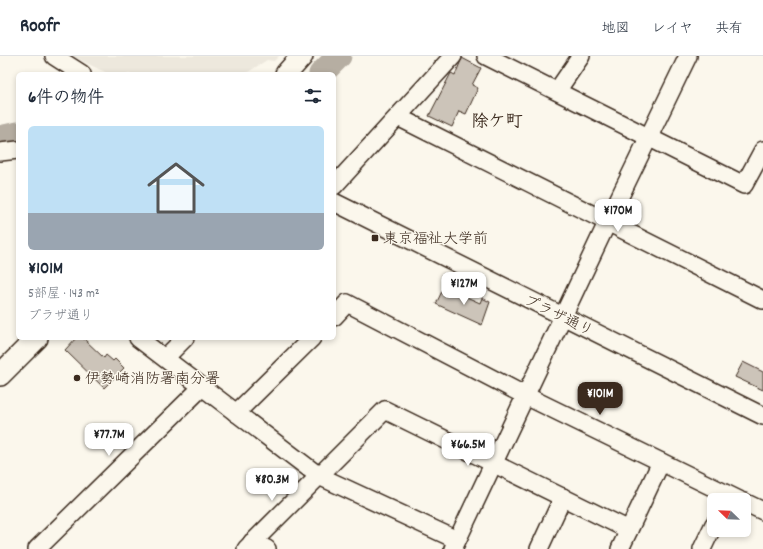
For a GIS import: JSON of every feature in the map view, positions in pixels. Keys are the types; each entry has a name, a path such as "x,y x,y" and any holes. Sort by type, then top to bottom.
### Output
{"main road":[{"path":"0,375 35,340"}],"street":[{"path":"54,56 79,72"},
{"path":"336,184 453,56"},
{"path":"486,56 744,185 763,150"},
{"path":"557,91 581,56"},
{"path":"141,340 319,476 455,544 492,463 526,396 608,221 688,56"},
{"path":"398,117 763,300"},
{"path":"0,152 16,150"},
{"name":"プラザ通り","path":"336,203 763,416"},
{"path":"336,315 347,304 526,396 721,493"},
{"path":"165,358 183,340"},
{"path":"236,413 310,340"},
{"path":"37,549 202,386"},
{"path":"255,547 319,476 385,410 629,530"},
{"path":"620,549 661,462"},
{"path":"539,549 563,497"},
{"path":"751,505 763,511"},
{"path":"702,549 708,537"}],"shaded area":[{"path":"72,56 279,56 274,61 267,60 248,72 105,72"}],"building":[{"path":"462,58 481,68 472,85 478,88 466,114 459,111 452,127 429,116 451,73 455,75"},
{"path":"444,287 480,303 482,298 490,302 482,325 436,304"},
{"path":"74,340 85,340 104,358 106,355 113,361 115,359 124,368 104,388 65,350"},
{"path":"743,362 763,372 763,390 735,377"}],"waterway":[{"path":"323,72 339,56"},
{"path":"0,138 16,134"}],"place":[{"name":"東京福祉大学前","path":"375,238"},
{"name":"伊勢崎消防署南分署","path":"77,378"}],"district":[{"name":"除ケ町","path":"497,120"}]}
